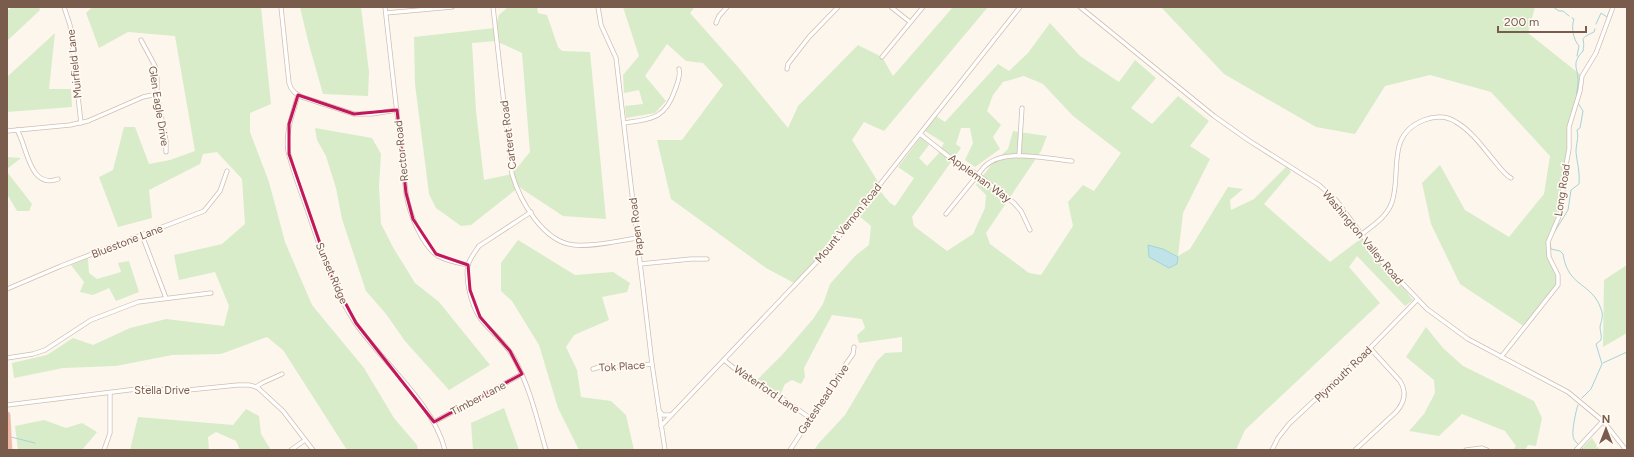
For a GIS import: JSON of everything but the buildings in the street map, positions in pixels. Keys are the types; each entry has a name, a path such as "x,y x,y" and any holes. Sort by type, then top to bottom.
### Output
{"highway":[{"path":"7,415 9,450"}],"street":[{"name":"Muirfield Lane","path":"64,7 70,25 81,123"},
{"path":"282,7 290,85 292,91 298,95 354,114 372,114 397,110"},
{"name":"Rector Road","path":"385,7 407,197 413,219 426,242 436,254 450,261 468,265"},
{"path":"386,13 452,7"},
{"name":"Carteret Road","path":"493,7 512,174 522,198 548,233 562,242 574,245 595,244 637,238"},
{"name":"Papen Road","path":"598,7 601,25 615,54 652,364 665,450"},
{"path":"716,23 719,16 727,7"},
{"path":"787,69 788,64 838,7"},
{"path":"891,7 910,22"},
{"path":"882,56 923,7"},
{"name":"Mount Vernon Road","path":"661,426 829,249 1020,7"},
{"name":"Washington Valley Road","path":"1080,7 1214,116 1248,140 1319,185 1336,200 1382,263 1417,300 1436,317 1461,335 1568,392 1603,421 1626,450"},
{"name":"Long Road","path":"1501,357 1558,285 1558,275 1548,250 1548,242 1560,214 1562,205 1564,176 1569,149 1569,127 1580,91 1582,76 1596,53 1613,7"},
{"name":"Glen Eagle Drive","path":"140,40 155,66 157,94 166,141 166,152"},
{"path":"624,123 651,119 663,112 672,100 679,78 679,69"},
{"path":"7,131 81,123 93,120 143,97 157,94"},
{"name":"Sunset Ridge","path":"298,95 289,124 287,138 288,151 333,281 356,323 426,409 442,437 445,450"},
{"path":"1019,156 1022,108"},
{"path":"1361,235 1380,220 1390,207 1393,196 1398,146 1405,134 1421,122 1440,117 1457,123 1470,133 1504,173 1511,178"},
{"path":"17,130 22,138 28,162 35,172 43,179 49,181 58,179"},
{"name":"Appleman Way","path":"920,134 948,156 977,174 1019,208 1030,230"},
{"path":"946,214 977,174 987,164 1000,157 1019,156 1072,161"},
{"name":"Bluestone Lane","path":"7,289 61,266 204,211 220,191 227,171"},
{"path":"531,212 479,246 468,265 470,290 480,317 510,351 522,374 528,387 546,450"},
{"path":"142,236 166,298"},
{"path":"640,264 706,259"},
{"path":"7,358 33,354 45,350 91,320 138,302 211,294"},
{"name":"Plymouth Road","path":"1272,450 1278,438 1290,424 1370,348 1417,300"},
{"name":"Gateshead Drive","path":"790,450 850,359 854,348"},
{"path":"1355,450 1396,412 1402,405 1404,397 1403,388 1400,381 1370,348"},
{"name":"Waterford Lane","path":"724,360 745,377 779,396 810,418"},
{"name":"Tok Place","path":"593,369 603,366 626,367 652,364"},
{"path":"282,374 256,387 284,412 313,450"},
{"name":"Timber Lane","path":"434,422 522,374"},
{"name":"Stella Drive","path":"7,405 145,388 178,391 238,385 249,385 256,387"},
{"path":"104,450 110,433 110,393"},
{"path":"659,411 663,415 671,415"},
{"path":"1576,450 1603,421"},
{"path":"291,450 305,440"},
{"path":"1466,450 1482,448 1487,450"}],"highlighted area":[{"path":"298,95 354,114 397,110 406,193 413,219 436,254 468,265 470,290 480,317 510,351 522,374 434,422 356,323 332,278 289,154 289,124"}],"green space":[{"path":"12,7 39,7 40,10 7,41 7,11"},
{"path":"92,7 261,7 271,104 250,113 250,132 269,182 285,242 312,305 364,368 394,418 417,445 418,450 347,450 283,350 267,337 221,354 172,355 116,366 63,368 14,378 12,363 47,355 73,338 93,345 130,328 166,319 224,326 229,306 215,272 179,280 174,255 222,244 245,224 242,179 217,152 203,154 200,164 149,190 152,218 118,227 99,177 113,170 124,127 135,127 149,164 170,160 195,151 175,36 128,32 99,48 86,13"},
{"path":"300,7 361,7 369,72 368,96 323,94"},
{"path":"508,7 537,7 538,13 547,15 558,47 562,51 590,52 606,219 563,216 519,187 471,225 461,226 436,208 429,194 415,84 414,37 495,28 499,15","holes":["496,41 522,53 530,152 512,174 484,180 476,111 472,43"]},
{"path":"623,7 695,7 690,13 738,67 788,128 798,106 858,45 882,57 893,76 953,7 988,7 884,131 864,122 852,140 880,185 829,249 796,284 766,268 671,199 657,140 682,140 723,85 703,63 686,61 667,44 645,76 666,101 655,113 626,118 625,106 643,104 639,90 624,93 623,75 639,56"},
{"path":"1161,7 1535,7 1528,33 1582,76 1580,91 1569,127 1569,149 1562,205 1549,237 1548,250 1559,282 1525,327 1460,284 1431,224 1422,183 1440,165 1465,210 1509,237 1544,194 1550,156 1491,92 1430,75 1385,86 1355,134 1316,127 1224,74"},
{"path":"1050,23 1080,56 1119,82 1135,60 1156,78 1131,108 1152,124 1178,96 1209,121 1190,146 1210,159 1183,213 1178,256 1190,249 1228,187 1243,189 1230,200 1231,210 1254,199 1287,166 1291,172 1264,204 1330,262 1363,237 1413,300 1405,306 1357,256 1349,267 1380,303 1245,430 1236,450 814,450 845,415 877,361 885,353 902,352 902,337 859,343 857,335 865,328 862,319 832,315 804,368 805,377 801,384 792,380 785,384 780,395 756,381 782,355 813,319 823,304 830,284 855,256 869,245 871,226 858,215 881,192 890,203 895,206 914,178 898,167 921,137 929,145 919,158 927,166 938,154 944,143 925,131 936,116 945,122 998,64 1009,71 1028,53","holes":["1024,76 1043,84 1073,116 1121,153 1094,191 1083,185 1068,202 1073,226 1041,275 1029,273 990,244 986,233 1041,151 1047,136 1013,131 1008,149 992,164 976,185 986,195 985,208 973,234 947,251 914,226 912,217 961,148 956,144 961,128 970,128 973,143 965,160 975,167 1000,149 993,137 1001,125 987,111 993,95 1003,82"]},
{"path":"55,33 49,89 71,89 72,107 7,112 7,77"},
{"path":"315,128 372,138 381,154 379,186 381,224 394,249 415,283 439,302 490,365 449,390 405,341 386,314 366,291 342,219 336,188 326,156 317,140"},
{"path":"7,157 21,158 7,169"},
{"path":"7,172 32,204 29,211 17,211 7,194"},
{"path":"518,240 575,275 613,272 630,283 627,292 602,297 609,320 574,335 566,347 577,370 581,397 611,401 626,415 634,450 579,450 558,408 539,345 512,301 501,291 501,263"},
{"path":"88,258 89,273 97,279 121,272 118,263 129,261 139,292 116,301 109,288 93,295 80,292 84,282 71,265"},
{"path":"1627,265 1627,333 1603,347 1604,280"},
{"path":"1426,327 1443,348 1463,366 1534,401 1542,418 1536,446 1528,445 1525,450 1513,450 1516,446 1505,431 1462,414 1439,436 1409,431 1424,414 1435,393 1434,380 1406,357"},
{"path":"504,408 519,450 473,450 471,423"},
{"path":"246,409 259,416 261,434 271,450 240,450 236,441 216,432 208,437 209,450 130,450 138,417 233,425"},
{"path":"44,420 66,428 82,423 97,432 82,450 18,450 15,426"},
{"path":"1592,438 1600,450 1580,450"}],"water":[{"path":"1148,245 1163,249 1178,257 1177,264 1169,268 1149,257"}],"waterway":[{"path":"1553,7 1559,11 1563,11 1569,16"},
{"path":"1596,24 1601,13 1607,17 1611,7"},
{"path":"1572,18 1574,19 1573,33 1579,46 1577,56"},
{"path":"1577,96 1578,78 1576,63 1583,51 1583,39 1594,32 1595,29"},
{"path":"1552,236 1568,210 1571,190 1579,184 1579,171 1576,152 1578,136 1577,130 1580,128 1583,111 1578,103"},
{"path":"1550,243 1551,249 1560,251 1563,254 1570,273 1597,300 1602,312 1600,327 1601,340 1596,344 1602,364 1591,389 1582,398"},
{"path":"1603,363 1627,352"},
{"path":"1578,405 1574,420 1573,436 1578,444"},
{"path":"11,437 35,443"}]}
